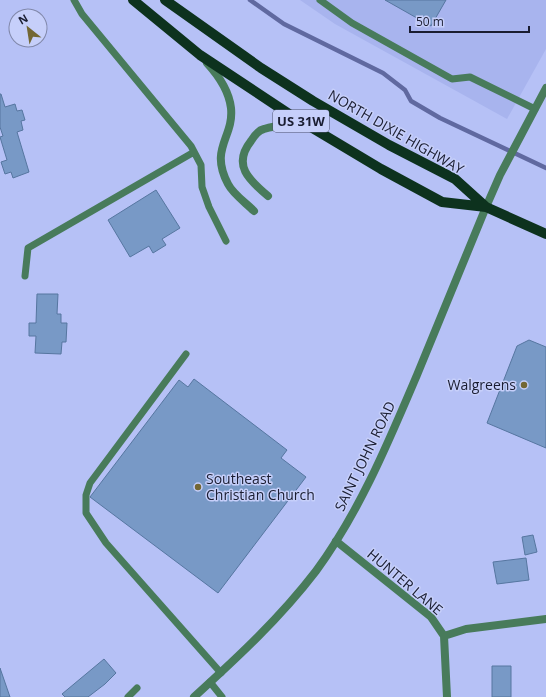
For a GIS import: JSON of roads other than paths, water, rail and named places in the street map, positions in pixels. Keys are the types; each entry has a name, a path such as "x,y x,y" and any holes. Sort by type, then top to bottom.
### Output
{"main road":[{"name":"US 31W","path":"133,0 200,55 304,123 381,169 442,202 486,207 546,234"},
{"name":"NORTH DIXIE HIGHWAY","path":"165,0 261,68 314,101 389,144 456,179 486,207"}],"street":[{"path":"200,55 220,77 231,108 228,127 221,150 221,166 229,186 254,210"},
{"name":"SAINT JOHN ROAD","path":"194,697 270,626 307,582 336,541 369,485 391,438 500,175 546,88"},
{"path":"268,196 251,182 244,171 242,162 245,149 263,129 304,123"},
{"name":"HUNTER LANE","path":"336,541 431,617 444,636 447,697"},
{"path":"444,636 466,629 546,619"}],"lane":[{"path":"74,0 82,14 186,140 194,152 201,166 202,187 209,207 226,240"},
{"path":"320,0 352,23 452,79 470,77 535,109"},
{"path":"25,276 28,248 194,152"},
{"path":"186,354 90,483 86,495 86,513 106,543 221,672"},
{"path":"210,682 222,697"},
{"path":"128,697 137,688"}],"waterway":[{"path":"250,0 284,24 383,73 405,90 411,101 440,118 546,168"}],"place":[{"name":"Walgreens","path":"524,385"},
{"name":"Southeast Christian Church","path":"198,487"}]}
